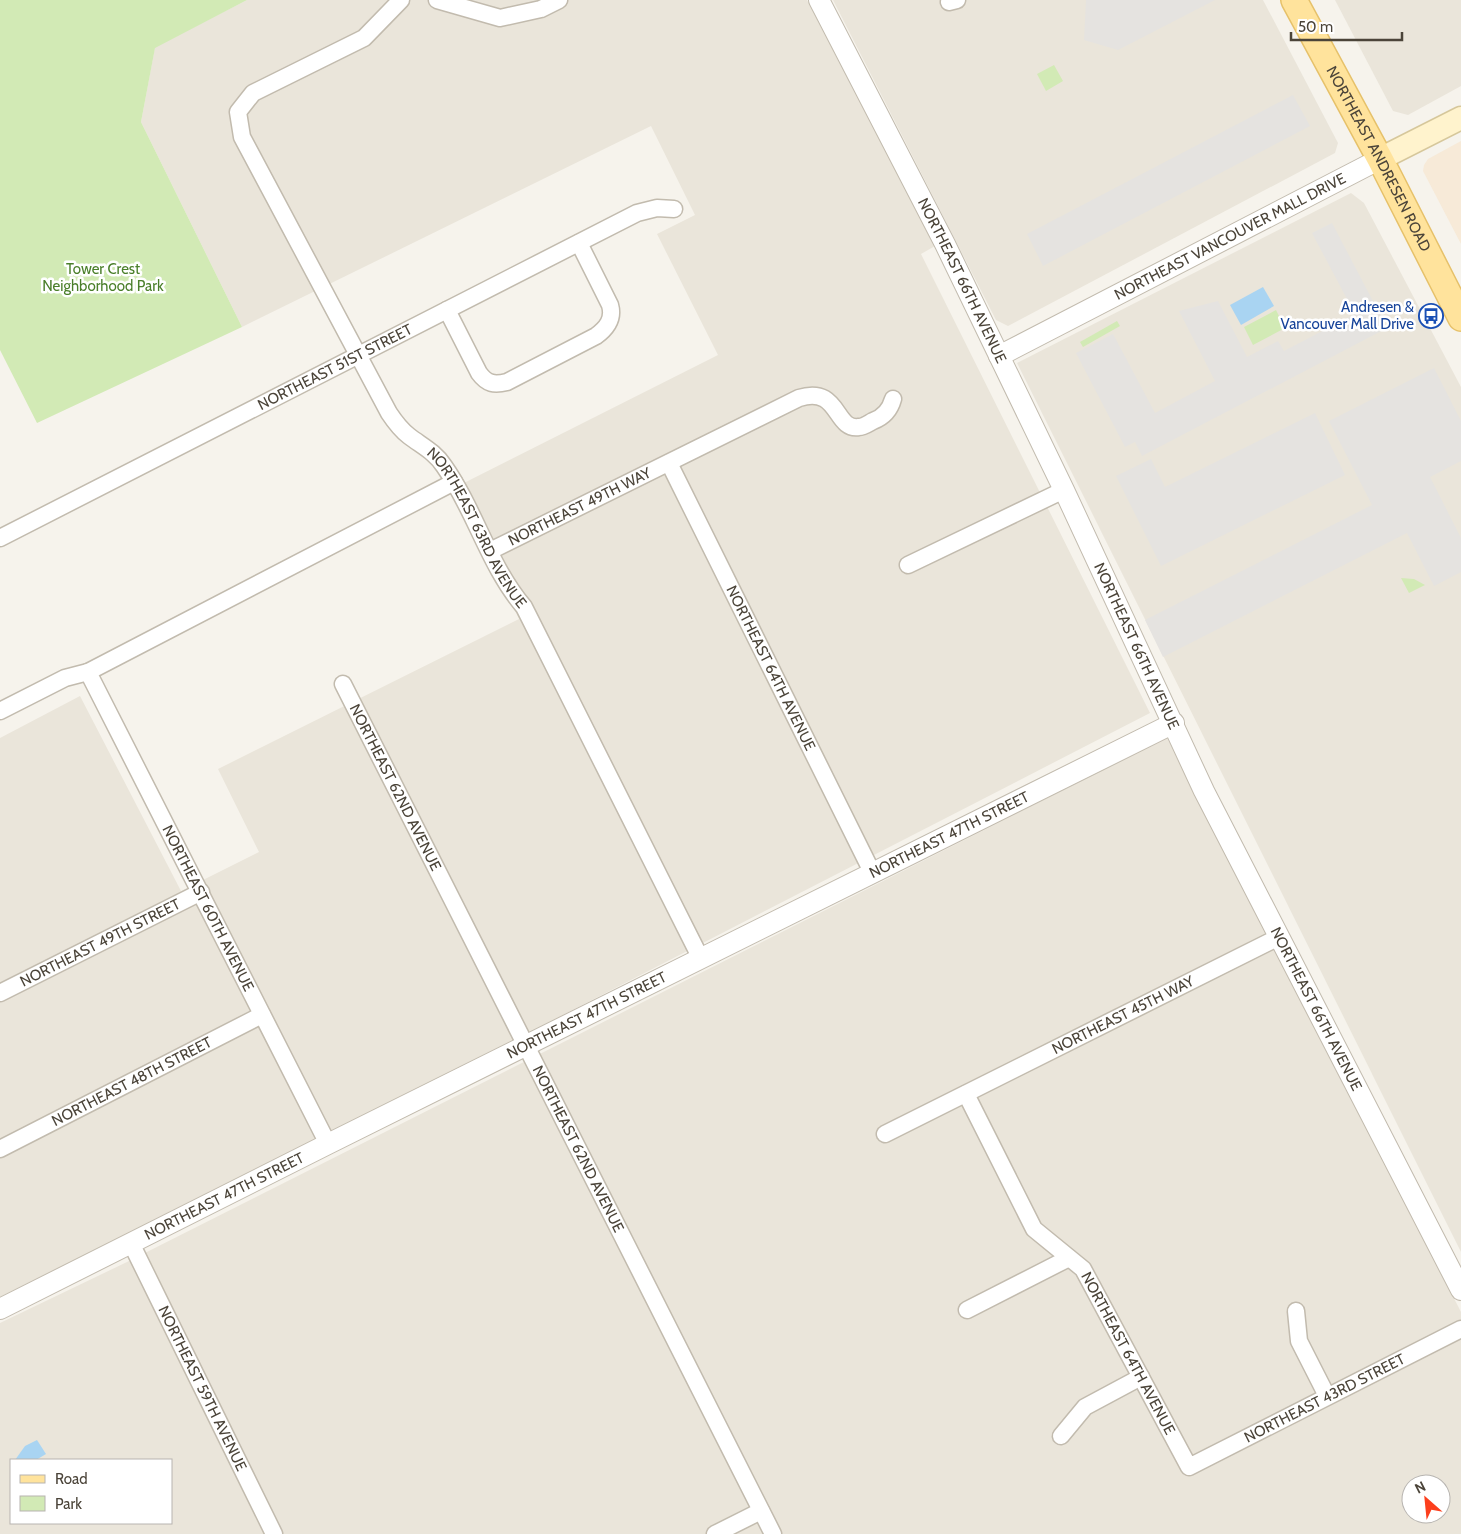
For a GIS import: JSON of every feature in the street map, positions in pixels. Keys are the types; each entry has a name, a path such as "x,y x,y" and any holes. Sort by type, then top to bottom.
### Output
{"main road":[{"name":"NORTHEAST ANDRESEN ROAD","path":"1294,0 1380,159 1461,318"},
{"name":"NORTHEAST VANCOUVER MALL DRIVE","path":"1380,159 1461,118"}],"street":[{"name":"NORTHEAST 63RD AVENUE","path":"400,0 364,38 253,93 238,112 242,137 358,355 397,424 408,435 435,454 454,482 508,588 527,613 701,959"},
{"path":"437,0 500,18 541,9 559,0"},
{"name":"NORTHEAST 66TH AVENUE","path":"819,0 941,234 1064,490 1204,791 1461,1290"},
{"name":"NORTHEAST VANCOUVER MALL DRIVE","path":"999,356 1380,159"},
{"name":"NORTHEAST 51ST STREET","path":"0,538 647,209 674,209"},
{"path":"447,310 483,379 490,383 507,382 596,336 610,322 612,313 610,305 579,243"},
{"name":"NORTHEAST 49TH WAY","path":"490,551 799,398 809,395 824,397 846,423 853,427 860,427 884,416 893,399"},
{"name":"NORTHEAST 64TH AVENUE","path":"669,463 872,872"},
{"path":"0,711 65,678 88,672 454,482"},
{"path":"908,565 1064,490"},
{"name":"NORTHEAST 60TH AVENUE","path":"88,672 328,1144"},
{"name":"NORTHEAST 62ND AVENUE","path":"343,684 774,1534"},
{"name":"NORTHEAST 47TH STREET","path":"0,1309 872,872 1174,723"},
{"name":"NORTHEAST 49TH STREET","path":"0,993 200,892"},
{"name":"NORTHEAST 45TH WAY","path":"885,1134 1279,936"},
{"name":"NORTHEAST 48TH STREET","path":"0,1149 262,1015"},
{"name":"NORTHEAST 64TH AVENUE","path":"966,1094 1034,1228 1083,1269 1189,1467"},
{"name":"NORTHEAST 59TH AVENUE","path":"131,1244 274,1534"},
{"path":"967,1310 1069,1258"},
{"path":"1296,1311 1299,1341 1327,1396"},
{"name":"NORTHEAST 43RD STREET","path":"1189,1467 1461,1329"},
{"path":"1061,1436 1085,1407 1141,1377"},
{"path":"715,1534 761,1511"}],"shaded area":[{"path":"247,0 807,0 935,246 921,254 1150,713 388,1105 0,1297 0,738 80,696 181,891 259,852 218,769 519,619 454,488 718,355 657,234 695,215 651,126 242,327 141,122 155,47"},
{"path":"833,0 1263,0 1338,143 1335,153 1008,326 996,320"},
{"path":"1086,0 1215,0 1118,50 1084,40"},
{"path":"1335,0 1461,0 1461,86 1408,115 1393,111"},
{"path":"1293,95 1310,126 1043,266 1027,234"},
{"path":"1461,141 1461,244 1423,171 1428,159"},
{"path":"1351,193 1364,203 1461,387 1461,1252 1017,363"},
{"path":"1332,223 1387,328 1142,456 1135,442 1125,447 1076,353 1113,334 1155,413 1215,381 1179,311 1218,301 1247,357 1278,341 1284,351 1355,314 1312,233"},
{"path":"1434,368 1461,421 1461,461 1430,477 1461,538 1461,572 1434,586 1407,533 1163,657 1145,620 1372,505 1329,421"},
{"path":"1315,413 1345,475 1161,566 1116,476 1151,459 1165,487"},
{"path":"1167,738 1461,1312 1461,1534 0,1534 0,1323 127,1262"}],"green space":[{"name":"Tower Crest Neighborhood Park","path":"0,0 247,0 155,48 141,122 242,327 37,423 0,350"},
{"path":"1054,65 1063,81 1046,91 1037,74"},
{"path":"1276,310 1285,328 1253,345 1244,327"},
{"path":"1117,321 1120,326 1083,347 1080,342"},
{"path":"1401,578 1414,579 1425,585 1409,593"}],"water":[{"path":"1263,287 1274,306 1241,325 1230,305"},
{"path":"37,1440 46,1454 38,1459 16,1459 25,1446"}],"place":[{"name":"Andresen & Vancouver Mall Drive","path":"1431,316"}]}
